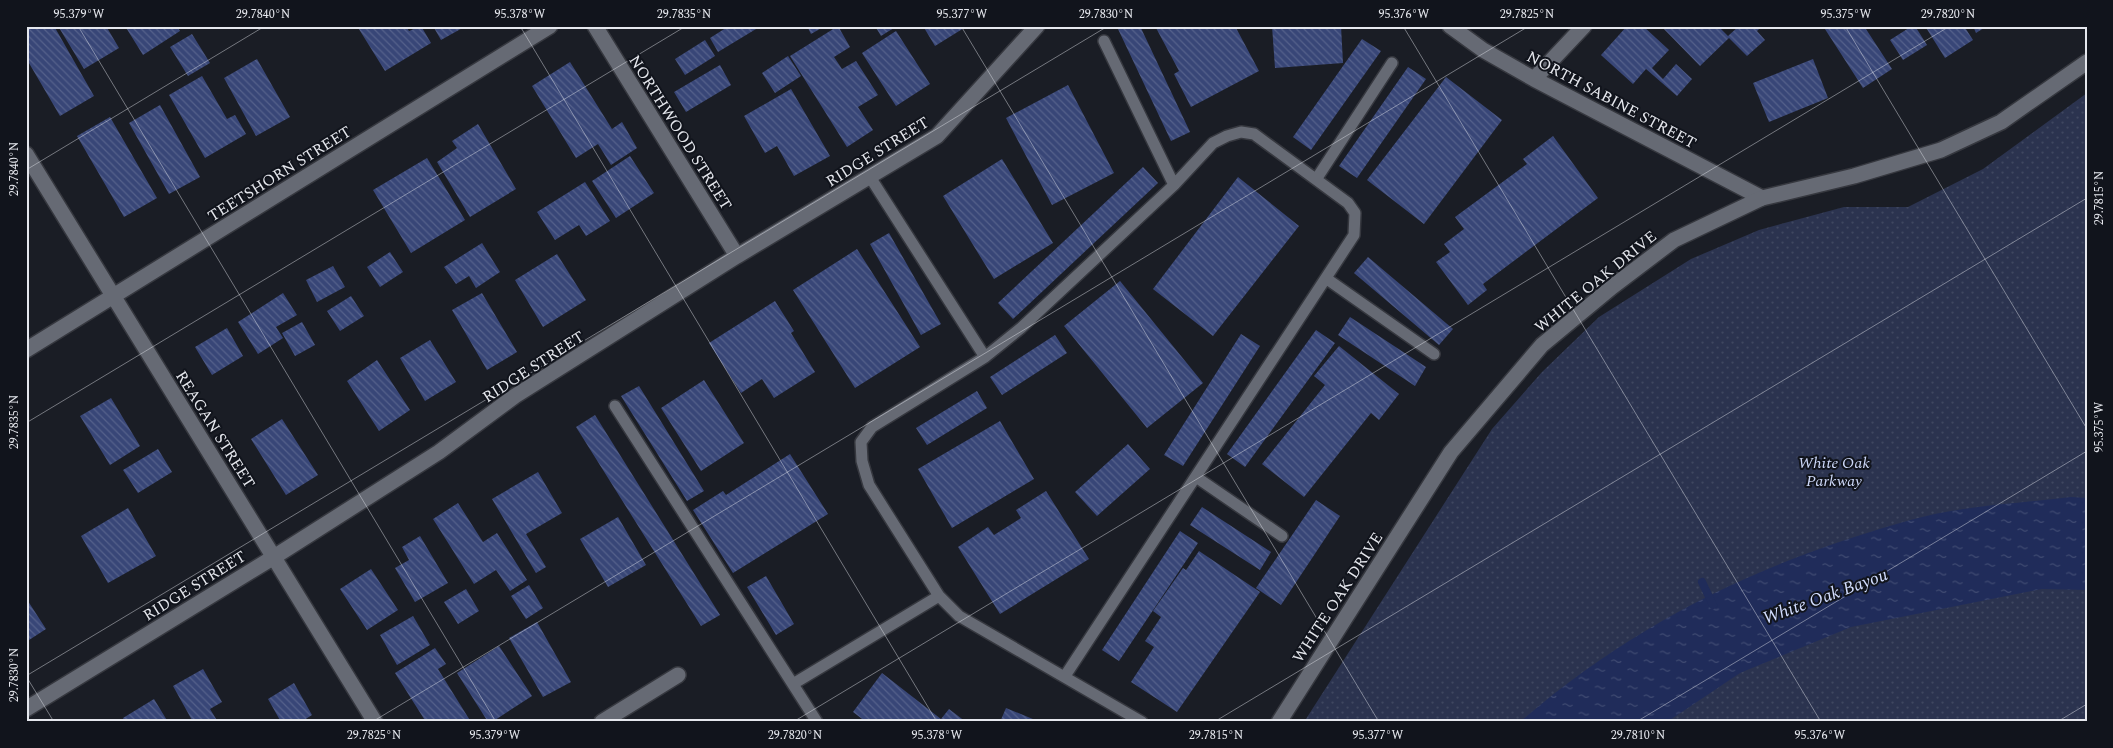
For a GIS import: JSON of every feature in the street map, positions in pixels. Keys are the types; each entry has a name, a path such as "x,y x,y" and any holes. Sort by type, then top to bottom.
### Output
{"street":[{"name":"TEETSHORN STREET","path":"26,350 550,26"},
{"name":"NORTHWOOD STREET","path":"596,26 737,256"},
{"name":"RIDGE STREET","path":"26,709 274,557 438,452 515,396 737,256 937,136 1038,26"},
{"name":"NORTH SABINE STREET","path":"1450,26 1483,50 1534,79 1762,198"},
{"path":"1534,79 1584,26"},
{"name":"WHITE OAK DRIVE","path":"1278,722 1452,452 1542,345 1612,286 1674,240 1762,198 1854,176 1941,150 2001,122 2087,62"},
{"name":"REAGAN STREET","path":"26,154 375,722"},
{"path":"602,722 678,676"}],"lane":[{"path":"1104,41 1174,185"},
{"path":"1316,178 1392,63"},
{"path":"1065,676 1327,279 1354,235 1355,212 1348,202 1254,134 1241,132 1213,143 1174,185 1021,328 985,357 872,427 861,442 862,461 869,485 939,596 959,616 1142,722"},
{"path":"870,177 985,357"},
{"path":"1327,279 1434,354"},
{"path":"615,406 817,722"},
{"path":"1196,477 1282,536"},
{"path":"793,684 939,596"}],"green space":[{"name":"White Oak Parkway","path":"2087,93 2087,722 1304,722 1492,429 1542,372 1599,317 1691,259 1759,230 1844,207 1908,207 1983,169"}],"water":[{"name":"White Oak Bayou","path":"2071,497 2087,498 2087,590 2042,589 1851,627 1740,673 1667,722 1520,722 1594,664 1672,615 1713,594 1797,557 1909,520 1981,507"}],"building":[{"path":"26,26 54,26 94,96 60,116 26,58"},
{"path":"58,26 106,26 119,48 84,69"},
{"path":"125,26 177,26 180,31 143,55"},
{"path":"357,26 406,26 409,31 421,26 431,43 385,71"},
{"path":"433,26 466,26 441,40"},
{"path":"729,26 755,26 756,29 718,52 710,38"},
{"path":"807,26 825,26 811,34"},
{"path":"838,26 850,47 834,57 842,69 856,61 878,95 858,107 873,130 847,147 790,56"},
{"path":"875,26 897,26 881,36"},
{"path":"923,26 963,26 964,28 935,46"},
{"path":"1125,26 1140,26 1190,132 1171,141 1118,29"},
{"path":"1155,26 1235,26 1259,71 1191,107 1174,74 1179,71"},
{"path":"1272,26 1341,26 1343,63 1275,68"},
{"path":"1627,26 1643,26 1669,50 1652,68 1663,79 1676,64 1692,79 1677,96 1646,69 1633,84 1601,55"},
{"path":"1661,26 1718,26 1728,36 1739,26 1762,26 1757,31 1765,40 1747,56 1729,38 1700,66"},
{"path":"1823,26 1864,26 1892,69 1863,88"},
{"path":"1915,26 1927,45 1903,60 1890,40"},
{"path":"1925,26 1964,26 1973,40 1945,58"},
{"path":"1973,26 1987,26 1976,33"},
{"path":"896,31 930,84 896,106 862,53"},
{"path":"192,34 210,63 188,76 170,47"},
{"path":"1362,39 1381,51 1311,150 1293,137"},
{"path":"705,40 715,56 685,75 675,59"},
{"path":"788,56 801,76 775,93 762,73"},
{"path":"257,59 290,117 256,136 224,78"},
{"path":"1813,59 1828,98 1769,122 1753,83"},
{"path":"570,62 612,129 622,122 637,148 611,165 598,144 576,158 532,86"},
{"path":"720,65 731,85 686,112 674,92"},
{"path":"1408,67 1426,79 1357,178 1339,166"},
{"path":"202,76 227,119 235,115 246,134 205,158 169,95"},
{"path":"1446,77 1502,120 1424,224 1367,180"},
{"path":"1068,85 1114,173 1052,205 1006,118"},
{"path":"791,89 830,156 794,176 777,146 765,153 744,116"},
{"path":"160,105 200,177 169,194 129,123"},
{"path":"110,117 157,198 124,217 77,136"},
{"path":"478,124 516,189 470,217 437,162 457,148 452,141"},
{"path":"1553,136 1598,198 1483,284 1487,290 1468,305 1436,262 1450,252 1444,244 1464,229 1455,217 1527,164 1523,159"},
{"path":"630,156 654,193 616,218 592,181"},
{"path":"427,158 465,220 411,253 373,190"},
{"path":"1002,159 1053,243 994,279 943,196"},
{"path":"1143,167 1158,183 1013,319 998,303"},
{"path":"1238,177 1299,226 1213,336 1153,289"},
{"path":"585,182 610,221 586,236 579,225 555,240 537,212"},
{"path":"889,233 941,324 921,335 870,244"},
{"path":"482,243 500,272 476,288 469,276 456,284 444,267"},
{"path":"857,249 920,347 855,388 793,290"},
{"path":"390,252 403,272 380,287 367,267"},
{"path":"557,254 586,300 543,327 515,280"},
{"path":"1368,257 1453,329 1439,345 1354,273"},
{"path":"333,266 345,287 317,302 306,280"},
{"path":"1120,281 1203,383 1147,428 1064,326"},
{"path":"283,293 297,315 276,327 283,338 258,354 238,322"},
{"path":"482,293 517,352 487,370 452,310"},
{"path":"351,296 364,316 340,331 327,311"},
{"path":"775,301 794,331 791,333 815,372 774,398 762,379 741,393 709,343"},
{"path":"1350,317 1426,367 1415,386 1338,335"},
{"path":"302,322 315,345 295,356 282,333"},
{"path":"227,328 243,356 212,375 195,347"},
{"path":"1316,330 1335,343 1245,467 1227,454"},
{"path":"1241,334 1260,346 1183,466 1164,455"},
{"path":"1055,335 1067,353 1002,395 990,377"},
{"path":"430,340 456,382 425,401 400,358"},
{"path":"1339,346 1399,394 1379,420 1371,413 1304,497 1262,464 1325,385 1314,376"},
{"path":"377,360 410,410 379,431 347,381"},
{"path":"704,380 744,443 701,471 661,408"},
{"path":"639,386 704,491 687,501 621,396"},
{"path":"977,391 987,408 927,445 916,428"},
{"path":"111,398 140,446 110,465 80,416"},
{"path":"595,415 720,615 701,626 576,427"},
{"path":"282,419 318,475 286,495 251,439"},
{"path":"1000,421 1034,479 952,528 918,469"},
{"path":"1128,444 1150,469 1097,516 1075,492"},
{"path":"158,449 172,472 138,493 123,470"},
{"path":"790,454 828,514 733,573 693,510 723,491 726,495"},
{"path":"538,472 562,513 526,534 546,567 536,573 492,499"},
{"path":"1046,491 1089,559 1000,614 958,547 988,527 994,535 1021,518 1016,510"},
{"path":"1316,500 1340,516 1281,605 1256,588"},
{"path":"458,503 483,542 497,533 527,580 510,591 496,570 474,584 433,519"},
{"path":"1202,507 1271,552 1260,570 1190,525"},
{"path":"128,508 156,556 108,583 81,536"},
{"path":"618,517 646,565 608,587 580,539"},
{"path":"1180,531 1198,543 1119,661 1102,650"},
{"path":"420,536 448,583 415,602 395,568 409,560 402,547"},
{"path":"1199,551 1260,592 1177,712 1131,682 1154,647 1145,641 1161,617 1153,611 1183,568 1186,570"},
{"path":"371,569 398,610 367,630 340,589"},
{"path":"766,576 794,624 776,635 747,587"},
{"path":"529,585 543,608 526,619 511,596"},
{"path":"466,589 479,611 458,624 444,602"},
{"path":"26,598 46,629 26,642"},
{"path":"413,616 430,645 397,665 380,635"},
{"path":"537,622 571,682 543,697 509,638"},
{"path":"499,646 532,696 492,722 488,722 457,673"},
{"path":"435,648 446,664 438,669 471,722 426,722 395,673"},
{"path":"203,669 222,702 210,709 218,722 193,722 173,686"},
{"path":"882,673 941,719 949,709 966,722 866,722 853,712"},
{"path":"294,683 312,715 301,722 281,722 268,699"},
{"path":"154,699 168,722 125,722 123,718"},
{"path":"1006,708 1040,722 1000,722"}],"waterway":[{"path":"1702,582 1713,605"}]}
